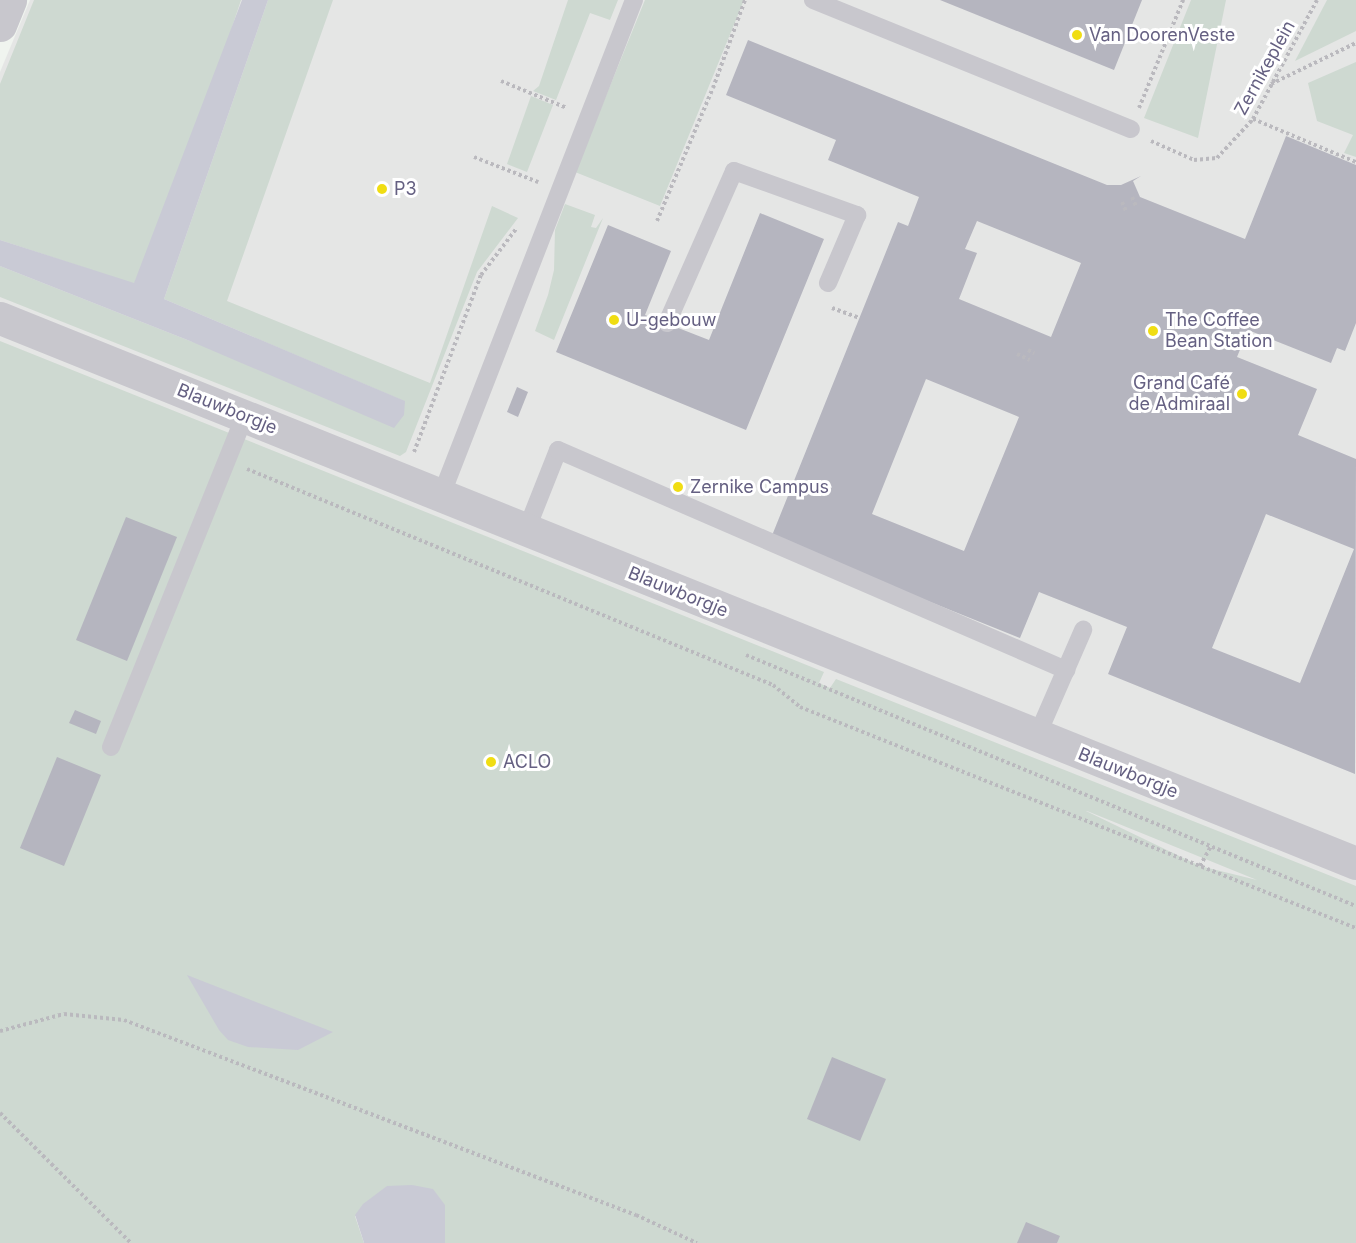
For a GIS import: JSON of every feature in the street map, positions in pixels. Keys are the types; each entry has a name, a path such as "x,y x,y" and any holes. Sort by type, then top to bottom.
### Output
{"street":[{"path":"0,25 10,0"},
{"name":"Blauwborgje","path":"0,318 1356,863"}],"lane":[{"path":"441,496 634,0"},
{"path":"813,0 1131,129"},
{"path":"667,323 734,171 856,215 828,283"},
{"path":"111,747 245,416"},
{"path":"526,531 558,450 1066,670"},
{"path":"1036,736 1083,630"}],"path":[{"path":"657,221 713,88 745,0"},
{"path":"1131,129 1183,0"},
{"name":"Zernikeplein","path":"1131,129 1164,148 1194,160 1216,158 1253,119 1317,0"},
{"path":"1271,84 1356,43"},
{"path":"501,81 588,117"},
{"path":"1253,119 1356,162"},
{"path":"474,157 553,187 562,186"},
{"path":"1132,197 1136,206"},
{"path":"1122,202 1126,211"},
{"path":"403,481 481,275 520,224"},
{"path":"1028,350 1035,353"},
{"path":"1017,354 1030,361 1023,358"},
{"path":"227,461 773,685 800,707 1356,928"},
{"path":"0,1031 64,1014 124,1020 625,1211 698,1243"},
{"path":"0,1113 131,1243"}],"shaded area":[{"name":"Zernike Campus","path":"30,0 1356,0 1356,1243 0,902 0,72"},
{"path":"34,0 241,0 199,127 134,284 0,240 0,84"},
{"path":"242,0 268,0 164,299 405,401 404,415 394,428 190,341 0,266 0,240 134,283"},
{"path":"268,0 333,0 227,301 430,383 492,206 518,218 477,272 406,452 400,456 0,297 0,266 190,341 404,401 164,299"},
{"path":"568,0 618,0 610,20 590,13 556,100 533,91 539,86"},
{"path":"645,0 744,0 660,206 575,172"},
{"path":"1191,0 1226,0 1198,138 1144,118"},
{"path":"1327,0 1356,0 1356,31 1295,61"},
{"path":"1356,62 1356,157 1344,153 1353,135 1317,121 1308,83"},
{"path":"531,96 553,105 527,172 507,164"},
{"path":"565,204 595,215 591,227 596,228 603,218 554,340 535,331 554,270 555,230"},
{"name":"ACLO","path":"0,341 824,672 819,683 830,688 836,679 1356,886 1356,1243 445,1243 445,1205 355,1216 364,1243 0,1243","holes":["1086,811 1257,880 1200,866"]},
{"path":"187,975 333,1032 298,1050 248,1047 228,1040 219,1030"},
{"path":"412,1185 433,1189 445,1205 445,1243 364,1243 355,1215 363,1204 387,1186"}],"building":[{"name":"Van DoorenVeste","path":"940,0 1142,0 1114,70"},
{"path":"748,40 1107,185 1121,185 1141,176 1133,181 1140,197 1245,239 1286,136 1356,165 1356,323 1345,351 1337,348 1331,363 1248,330 1237,357 1317,389 1298,435 1356,459 1355,774 1108,674 1127,627 1039,592 1020,638 771,538 898,222 908,226 919,197 828,160 836,140 726,95","holes":["977,221 1081,263 1051,337 959,299 977,253 965,249","926,379 1019,417 964,551 872,514","1266,514 1354,549 1300,683 1212,648"]},
{"name":"U-gebouw","path":"760,213 824,239 746,430 556,352 608,225 671,251 645,315 709,340"},
{"path":"517,387 528,392 518,417 507,412"},
{"path":"126,517 177,537 127,661 76,640"},
{"path":"75,710 101,721 96,734 69,723"},
{"path":"57,757 101,775 64,866 20,848"},
{"path":"832,1057 886,1079 860,1141 807,1119"},
{"path":"1026,1222 1060,1236 1057,1243 1017,1243"}],"place":[{"name":"Van DoorenVeste","path":"1077,35"},
{"name":"P3","path":"382,189"},
{"name":"U-gebouw","path":"614,320"},
{"name":"The Coffee Bean Station","path":"1153,331"},
{"name":"Grand Café de Admiraal","path":"1242,394"},
{"name":"Zernike Campus","path":"678,487"},
{"name":"ACLO","path":"491,762"}]}
